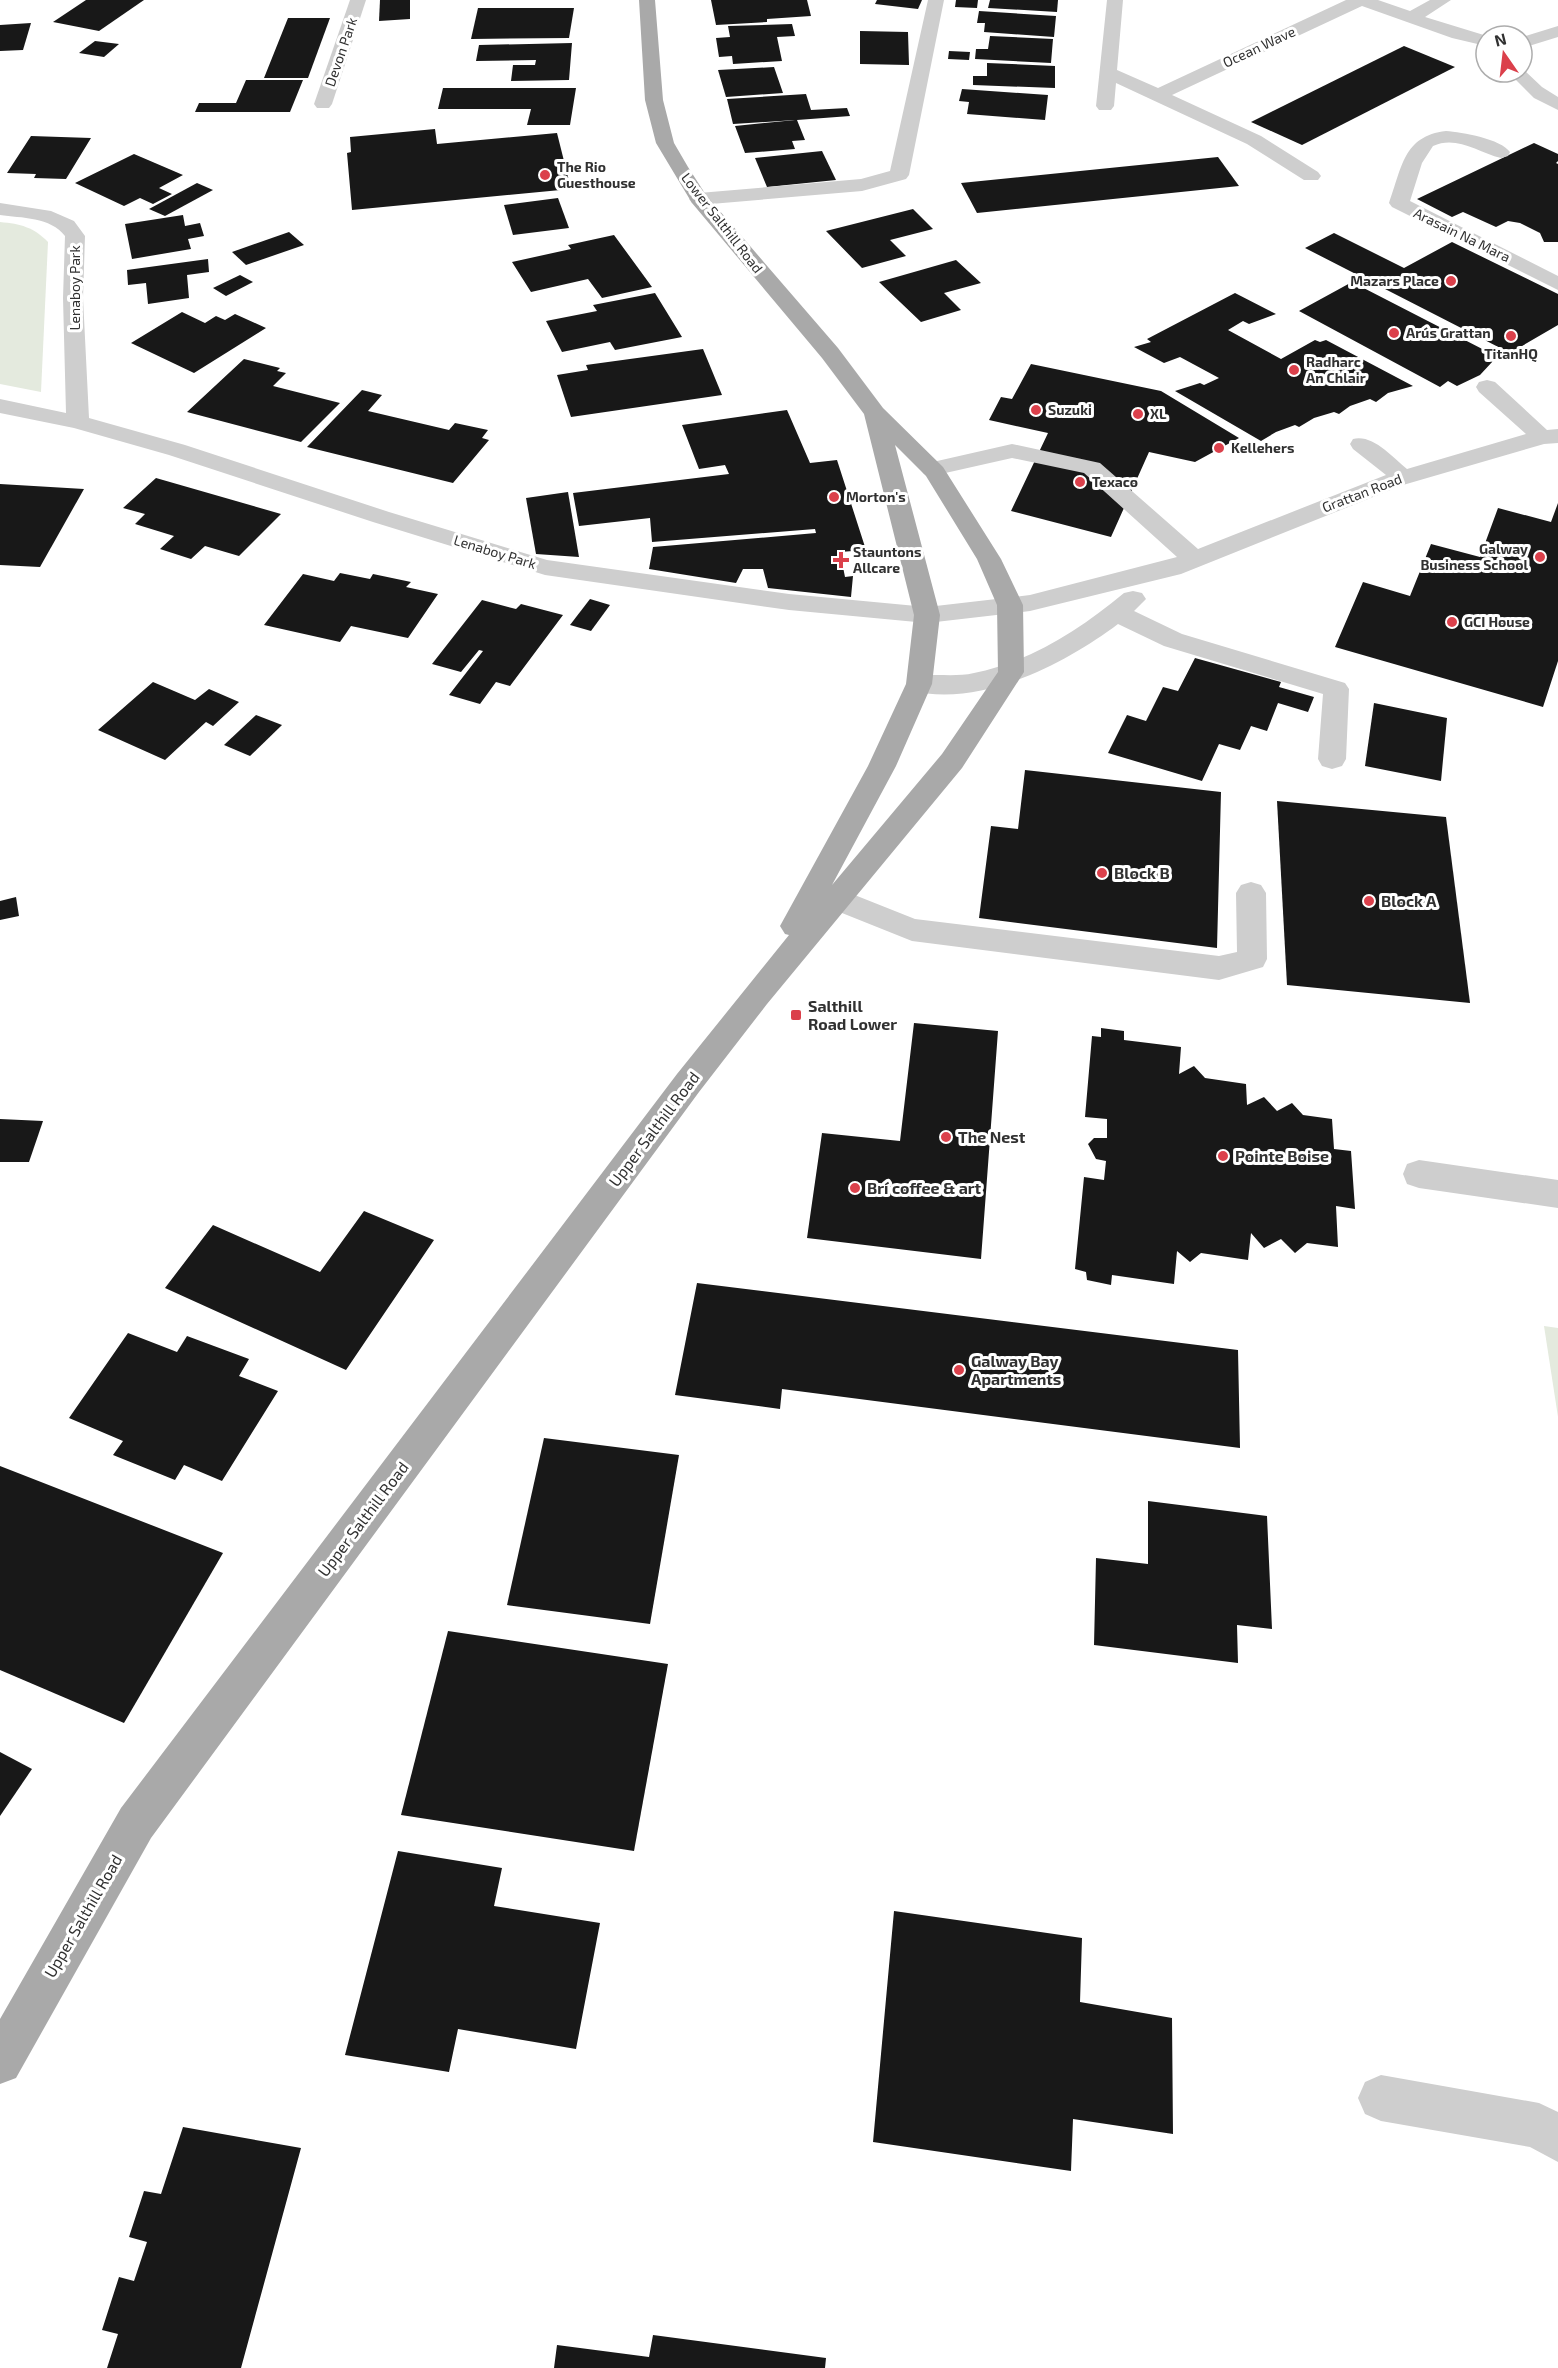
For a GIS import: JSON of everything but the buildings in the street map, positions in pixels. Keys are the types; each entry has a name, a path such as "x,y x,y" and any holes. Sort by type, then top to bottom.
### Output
{"main road":[{"name":"Lower Salthill Road","path":"647,0 654,100 664,143 699,199 830,353 875,412 932,469 989,559 1010,605"},
{"name":"Lower Salthill Road","path":"875,412 927,615"},
{"path":"1010,605 1011,672"},
{"name":"Upper Salthill Road","path":"756,996 882,766 919,684 927,615"},
{"name":"Upper Salthill Road","path":"0,2062 136,1823 688,1083 756,996 952,761 1011,672"}],"street":[{"name":"Devon Park","path":"323,104 358,0"},
{"path":"699,199 862,185 899,175 936,0"},
{"path":"1105,106 1115,0"},
{"name":"Ocean Wave","path":"1158,95 1361,0 1474,37"},
{"path":"1410,18 1443,0"},
{"path":"1534,39 1558,31"},
{"path":"1108,72 1254,140 1311,176"},
{"path":"1527,84 1531,89 1558,104"},
{"name":"Arasain Na Mara","path":"1501,152 1473,140 1448,136 1429,141 1420,148 1399,203 1558,284"},
{"name":"Lenaboy Park","path":"0,209 44,215 67,225 75,236 74,298 78,422"},
{"path":"1487,387 1550,436"},
{"name":"Lenaboy Park","path":"0,406 78,422 177,450 381,517 545,567 789,602 927,615"},
{"name":"Grattan Road","path":"927,615 1030,603 1183,563 1403,478 1550,436"},
{"path":"1361,444 1403,478"},
{"path":"932,469 1012,451 1092,468 1183,563"},
{"name":"Grattan Road","path":"919,684 973,683 1041,663 1088,635 1183,563"},
{"path":"1116,613 1173,640 1336,688 1332,759"},
{"path":"837,899 912,930 1219,968 1252,959 1251,893"},
{"path":"1419,1174 1558,1194"},
{"path":"1381,2098 1539,2126 1558,2139"}],"shaded area":[{"path":"0,222 26,227 48,242 41,392 0,384"},
{"path":"1544,1326 1558,1328 1558,1417"}],"place":[{"name":"The Rio Guesthouse","path":"545,175"},
{"name":"Mazars Place","path":"1451,281"},
{"name":"Arús Grattan","path":"1394,333"},
{"name":"TitanHQ","path":"1511,336"},
{"name":"Radharc An Chlair","path":"1294,370"},
{"name":"Suzuki","path":"1036,410"},
{"name":"XL","path":"1138,414"},
{"name":"Kellehers","path":"1219,448"},
{"name":"Texaco","path":"1080,482"},
{"name":"Morton's","path":"834,497"},
{"name":"Galway Business School","path":"1540,557"},
{"name":"Stauntons Allcare","path":"841,560"},
{"name":"GCI House","path":"1452,622"},
{"name":"Block B","path":"1102,873"},
{"name":"Block A","path":"1369,901"},
{"name":"Salthill Road Lower","path":"796,1015"},
{"name":"The Nest","path":"946,1137"},
{"name":"Pointe Boise","path":"1223,1156"},
{"name":"Brí coffee & art","path":"855,1188"},
{"name":"Galway Bay Apartments","path":"959,1370"}]}
